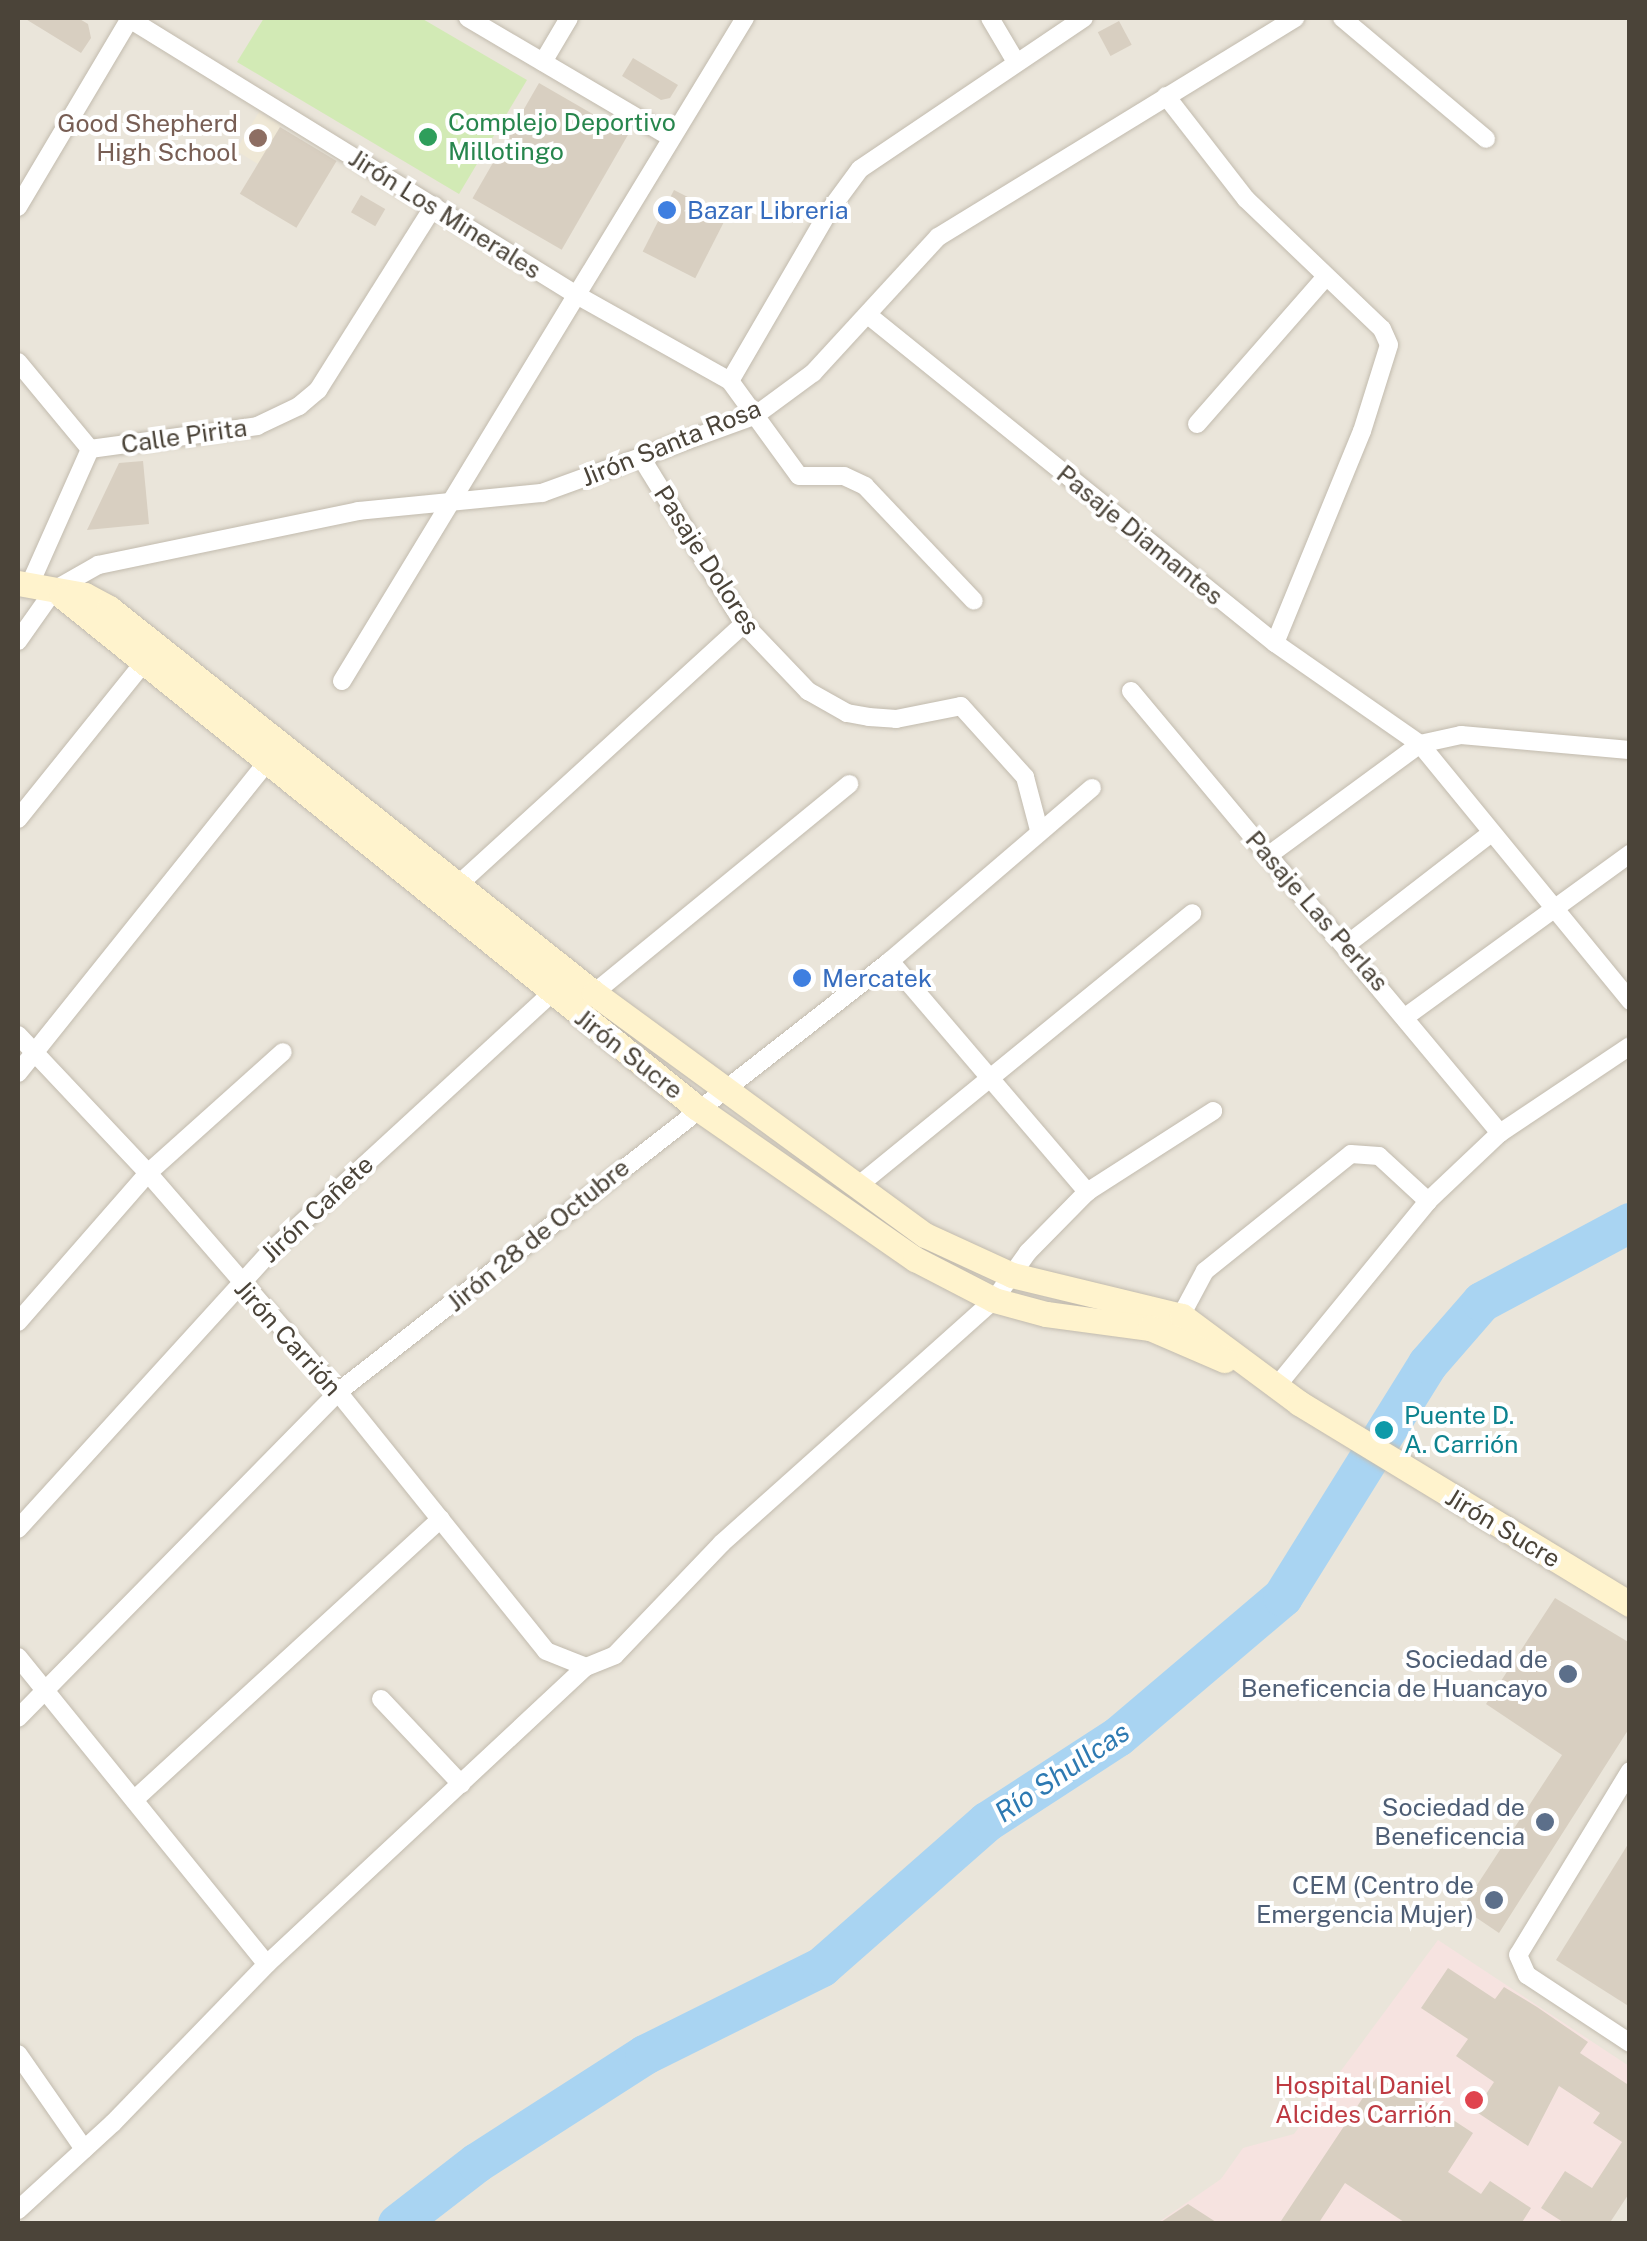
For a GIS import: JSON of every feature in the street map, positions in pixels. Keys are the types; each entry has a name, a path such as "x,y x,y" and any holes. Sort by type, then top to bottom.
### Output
{"street":[{"path":"18,206 129,18"},
{"name":"Jirón Los Minerales","path":"129,18 575,294 730,381 799,476 844,476 864,486 974,600"},
{"path":"468,18 668,136"},
{"path":"544,62 569,18"},
{"path":"342,680 456,501 668,136 745,18"},
{"path":"990,18 1016,62"},
{"path":"730,381 829,211 860,170 1084,18"},
{"name":"Jirón Santa Rosa","path":"18,641 34,586 98,565 358,511 542,493 642,460 756,415 813,372 938,237 1294,18"},
{"path":"1342,18 1486,139"},
{"path":"1166,96 1246,198 1382,329 1388,356 1275,644"},
{"name":"Calle Pirita","path":"34,586 90,449 257,426 299,406 318,390 434,206"},
{"path":"1197,424 1326,278"},
{"name":"Pasaje Diamantes","path":"868,315 1275,644 1420,744 1630,1001"},
{"path":"18,362 90,449"},
{"name":"Pasaje Dolores","path":"642,460 744,624 808,691 847,713 896,719 961,706 1024,778 1039,830"},
{"name":"Jirón Sucre","path":"34,586 142,665 696,1106 915,1259 994,1300 1176,1325"},
{"name":"Jirón Sucre","path":"34,586 109,608 594,993 925,1235 1012,1276 1176,1325 1490,1522 1630,1604"},
{"path":"460,884 744,624"},
{"path":"18,820 142,665"},
{"name":"Pasaje Las Perlas","path":"1131,690 1345,946 1408,1015 1500,1133"},
{"path":"1269,855 1420,744 1460,735 1630,750"},
{"path":"18,1073 265,765"},
{"path":"594,993 849,784"},
{"name":"Jirón 28 de Octubre","path":"18,1718 338,1392 501,1268 720,1087 890,961 1092,788"},
{"path":"1345,946 1490,833"},
{"path":"1408,1015 1551,907 1630,854"},
{"path":"860,1185 991,1082 1192,913"},
{"path":"890,961 1088,1192"},
{"name":"Jirón Cañete","path":"18,1528 239,1285 552,993"},
{"name":"Jirón Carrión","path":"18,1035 148,1173 239,1285 338,1392 546,1651 586,1667"},
{"path":"1276,1387 1428,1201 1500,1133 1630,1046"},
{"path":"18,1322 148,1173 283,1052"},
{"path":"18,2210 267,1964 586,1667 615,1654 722,1544 994,1300 1088,1192 1213,1111"},
{"path":"1176,1325 1205,1271 1350,1154 1379,1156 1428,1201"},
{"path":"134,1800 441,1520"},
{"path":"18,1657 267,1964"},
{"path":"380,1699 461,1784"},
{"path":"1630,1770 1518,1955 1526,1974 1630,2042"},
{"path":"18,2054 84,2149"}],"shaded area":[{"path":"18,18 1629,18 1629,2223 18,2223"},
{"name":"Good Shepherd High School","path":"259,112 281,125 258,164 236,151"},
{"name":"Hospital Daniel Alcides Carrión","path":"1438,1940 1629,2066 1629,2192 1609,2223 1156,2224 1221,2179 1243,2148 1294,2134"}],"green space":[{"name":"Complejo Deportivo Millotingo","path":"264,18 421,18 527,80 459,194 237,62"}],"building":[{"path":"24,18 78,18 88,24 91,38 81,53"},
{"path":"1119,21 1132,45 1110,56 1098,32"},
{"path":"633,58 678,85 670,98 661,100 622,76"},
{"path":"539,83 628,134 562,250 472,198"},
{"path":"280,127 337,161 296,228 240,194"},
{"path":"674,190 727,217 695,278 643,251"},
{"path":"361,195 385,209 375,226 351,212"},
{"path":"143,461 149,524 87,530 119,463"},
{"name":"Sociedad de Beneficencia de Huancayo","path":"1555,1598 1630,1643 1630,1727 1499,1933 1462,1908 1562,1755 1486,1704"},
{"path":"1630,1841 1630,2007 1556,1960"},
{"path":"1448,1968 1495,1999 1504,1987 1537,2007 1588,2042 1580,2053 1630,2086 1630,2192 1609,2224 1566,2224 1541,2208 1565,2171 1592,2188 1622,2142 1593,2123 1600,2113 1559,2086 1528,2146 1475,2111 1494,2082 1456,2056 1468,2039 1421,2008"},
{"path":"1380,2072 1473,2133 1448,2172 1481,2194 1490,2181 1531,2208 1521,2224 1407,2224 1345,2183 1318,2224 1279,2224"},
{"path":"1188,2204 1219,2224 1158,2224"}],"waterway":[{"name":"Río Shullcas","path":"398,2224 477,2163 645,2055 822,1967 987,1822 1118,1737 1283,1597 1428,1364 1482,1302 1630,1223"}],"place":[{"name":"Complejo Deportivo Millotingo","path":"428,137"},
{"name":"Good Shepherd High School","path":"258,138"},
{"name":"Bazar Libreria","path":"667,210"},
{"name":"Mercatek","path":"802,978"},
{"name":"Puente D. A. Carrión","path":"1384,1430"},
{"name":"Sociedad de Beneficencia de Huancayo","path":"1568,1674"},
{"name":"Sociedad de Beneficencia","path":"1545,1822"},
{"name":"CEM (Centro de Emergencia Mujer)","path":"1494,1900"},
{"name":"Hospital Daniel Alcides Carrión","path":"1474,2100"}]}
